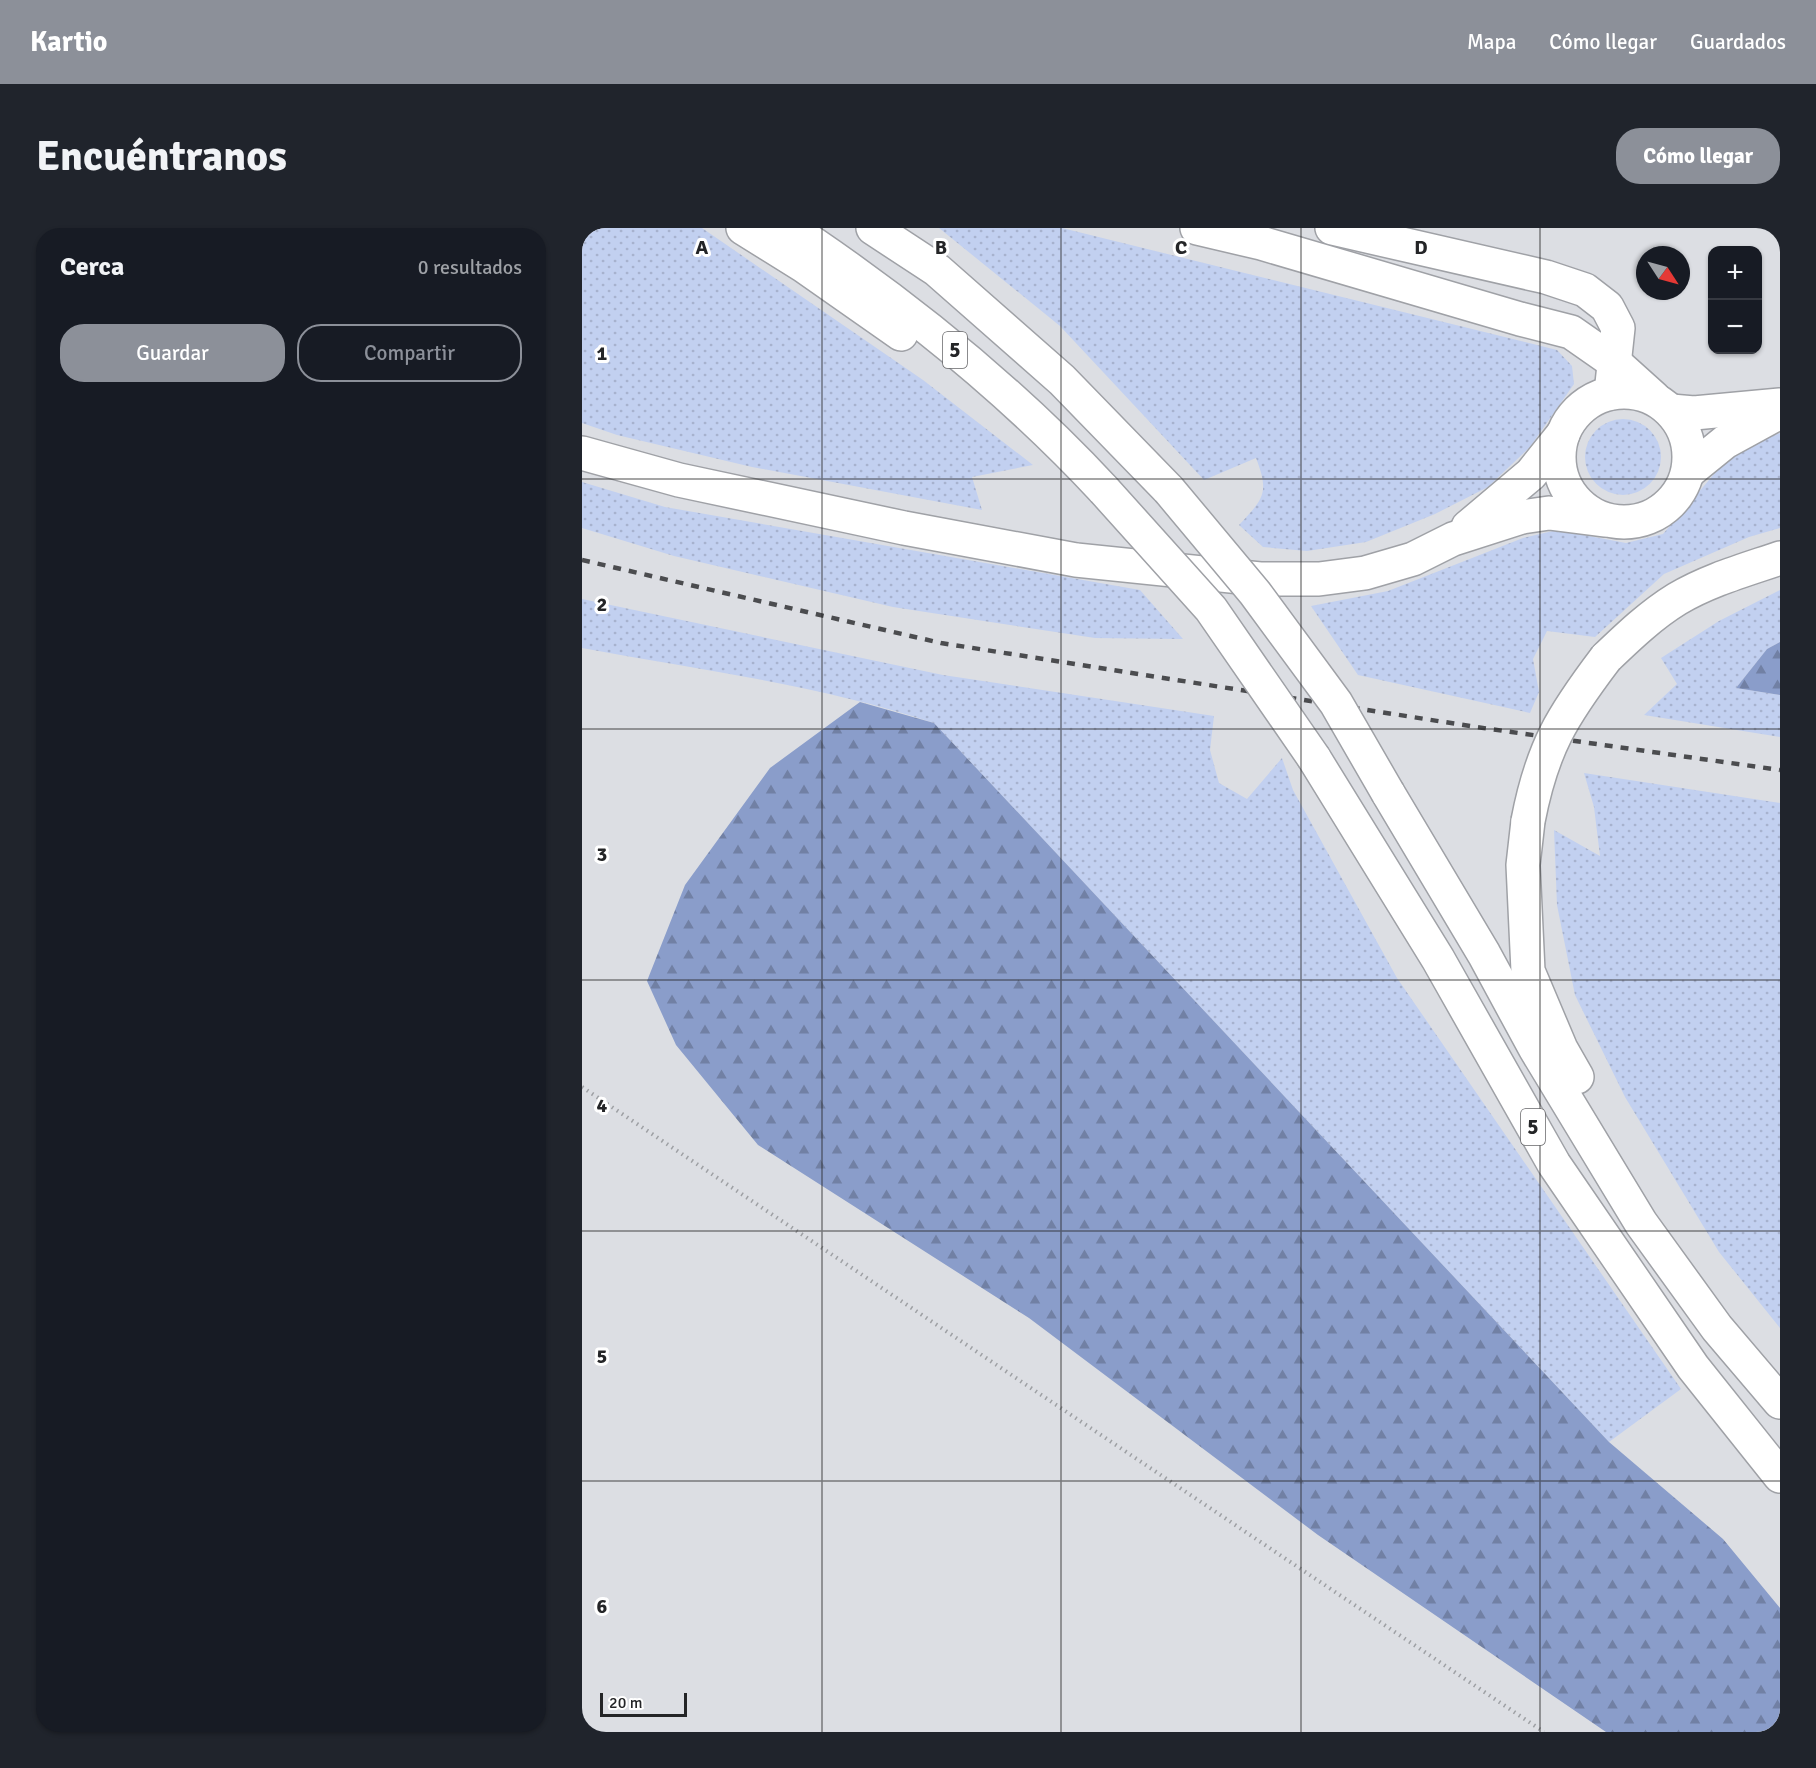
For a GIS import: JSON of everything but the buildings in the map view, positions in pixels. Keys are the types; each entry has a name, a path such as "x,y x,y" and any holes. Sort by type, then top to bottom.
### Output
{"main road":[{"path":"743,228 804,266 887,323 1077,461"},
{"name":"5","path":"790,228 862,276 950,345 1041,423 1210,609 1314,758 1438,959 1554,1164 1694,1366 1780,1476"},
{"name":"5","path":"873,228 937,270 1062,380 1169,490 1255,593 1336,703 1484,954 1535,1048 1641,1223 1717,1328 1780,1402"},
{"path":"1197,228 1261,243 1571,332 1612,377 1662,405 1694,413 1780,405"},
{"path":"1332,228 1546,277 1585,290 1606,307 1618,328 1612,377 1574,416 1563,434 1531,474 1453,540"},
{"path":"591,452 679,480 904,528 1076,560 1260,579 1319,579 1365,573 1413,559 1453,540 1521,517 1549,513 1625,523 1647,519 1665,508 1680,492 1688,472 1690,450 1684,429 1662,405"},
{"path":"1688,472 1725,442 1780,412"},
{"path":"1563,434 1558,456 1570,495 1585,510 1605,520"},
{"path":"1780,558 1726,576 1677,599 1641,625 1606,658 1575,699 1550,742 1536,781 1522,865 1528,971 1561,1049 1638,1179 1780,1383"}],"path":[{"path":"582,1087 1544,1732"}],"shaded area":[{"path":"582,228 702,228 923,380 1033,465 972,477 982,510 752,467 617,435 582,423"},
{"path":"939,228 1062,228 1557,350 1572,366 1574,384 1530,447 1488,487 1435,514 1366,542 1307,551 1263,547 1239,525 1254,509 1262,495 1263,480 1256,458 1204,480 1060,326"},
{"path":"1623,419 1637,422 1650,430 1658,443 1661,457 1658,471 1650,484 1637,492 1623,495 1609,492 1596,484 1588,471 1585,457 1588,443 1596,430 1609,422"},
{"path":"1780,433 1780,528 1749,537 1664,574 1595,637 1547,631 1533,659 1539,692 1530,713 1358,675 1311,606 1388,591 1523,538 1557,530 1626,543 1663,534 1732,453"},
{"path":"582,482 665,507 1140,590 1183,639 1095,638 893,607 674,556 582,528"},
{"path":"1780,590 1780,642 1767,649 1736,688 1780,695 1780,737 1644,715 1677,684 1661,658 1719,621"},
{"path":"582,599 943,675 1214,716 1210,750 1219,783 1247,799 1282,758 1293,790 1397,978 1681,1389 1609,1442 934,723 804,688 582,648"},
{"path":"1584,773 1780,803 1780,1328 1719,1252 1625,1097 1575,995 1557,905 1554,830 1600,856 1594,807"}],"green space":[{"path":"1780,642 1780,695 1736,688 1767,649"},
{"path":"860,702 934,723 1609,1442 1723,1539 1780,1608 1780,1732 1606,1732 1318,1535 1029,1318 758,1145 676,1045 647,981 685,885 770,768"}],"railway":[{"path":"582,560 941,643 1476,727 1780,770"}]}
